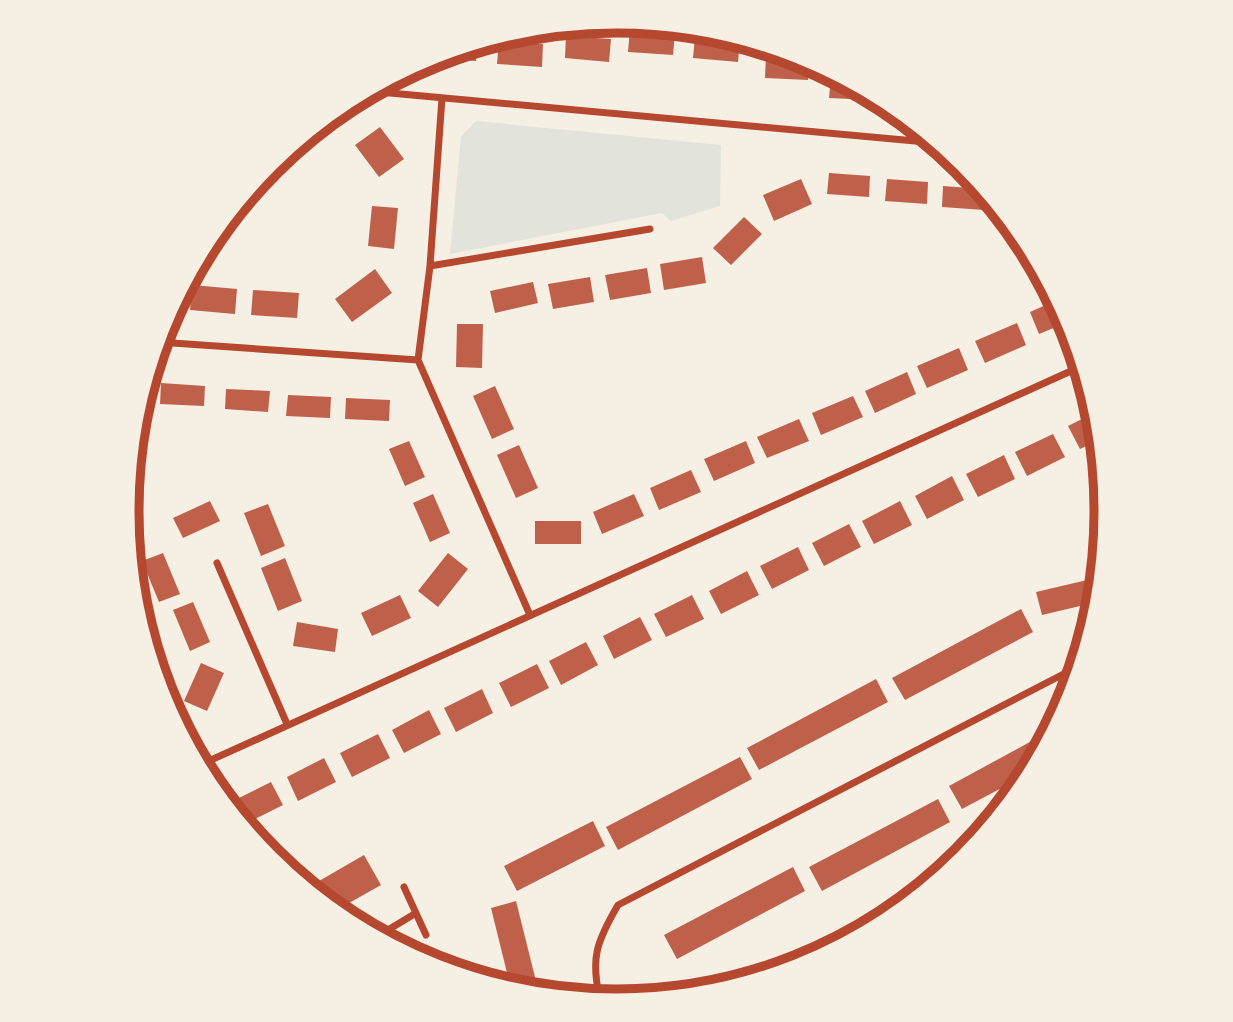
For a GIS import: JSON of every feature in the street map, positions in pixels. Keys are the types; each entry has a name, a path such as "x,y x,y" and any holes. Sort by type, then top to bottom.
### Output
{"street":[{"path":"386,93 919,141"},
{"path":"442,98 430,266 418,360 530,615"},
{"path":"430,266 650,229"},
{"path":"169,343 418,360"},
{"path":"209,761 1073,370"},
{"path":"217,563 287,724"},
{"path":"597,988 593,972 599,938 618,905 1066,673"},
{"path":"404,887 426,935"},
{"path":"388,930 416,913"}],"shaded area":[{"path":"476,121 721,145 720,206 671,221 662,213 450,254 461,136"}],"building":[{"path":"630,33 675,37 673,55 628,52"},
{"path":"566,36 611,39 609,62 565,58"},
{"path":"695,40 739,50 738,62 693,58"},
{"path":"521,43 543,44 542,67 497,64 498,49"},
{"path":"476,55 476,61 460,60"},
{"path":"766,58 808,74 808,80 765,78"},
{"path":"830,84 859,99 829,98"},
{"path":"380,127 404,159 379,177 355,145"},
{"path":"829,173 870,176 869,197 827,194"},
{"path":"801,179 812,204 774,221 763,195"},
{"path":"887,179 928,182 927,204 885,201"},
{"path":"943,186 968,188 984,205 984,210 942,207"},
{"path":"372,206 398,208 394,249 368,246"},
{"path":"744,217 762,234 731,265 713,248"},
{"path":"702,257 706,283 664,290 660,264"},
{"path":"647,268 651,293 610,300 605,275"},
{"path":"375,269 392,293 352,322 335,299"},
{"path":"590,277 594,302 553,309 548,284"},
{"path":"533,282 538,303 495,313 490,291"},
{"path":"196,285 237,289 235,314 190,310 191,294"},
{"path":"253,290 299,293 297,318 251,315"},
{"path":"1047,304 1057,326 1039,334 1030,312"},
{"path":"1017,323 1026,345 985,363 975,341"},
{"path":"457,324 483,324 482,368 456,367"},
{"path":"959,348 968,370 927,388 917,366"},
{"path":"907,372 916,394 875,413 865,391"},
{"path":"161,383 205,386 204,406 160,404"},
{"path":"495,386 514,429 492,439 473,396"},
{"path":"226,389 270,391 268,412 225,409"},
{"path":"288,395 331,397 330,418 286,416"},
{"path":"853,396 863,417 821,435 812,413"},
{"path":"346,398 390,400 389,421 345,419"},
{"path":"1085,418 1089,445 1080,449 1068,426"},
{"path":"799,419 809,441 767,458 757,437"},
{"path":"1053,434 1065,457 1027,476 1015,452"},
{"path":"409,441 425,477 405,486 389,449"},
{"path":"746,441 755,463 714,481 704,459"},
{"path":"519,445 538,488 516,498 497,455"},
{"path":"1004,455 1015,479 978,497 966,474"},
{"path":"691,470 701,492 659,510 650,488"},
{"path":"952,476 964,500 927,519 915,496"},
{"path":"433,494 450,533 430,542 413,503"},
{"path":"634,494 644,516 602,534 593,512"},
{"path":"210,501 220,521 183,538 173,518"},
{"path":"900,501 912,525 874,544 862,521"},
{"path":"268,504 285,546 261,556 244,513"},
{"path":"535,521 581,521 581,544 535,544"},
{"path":"849,524 861,547 824,566 812,543"},
{"path":"798,547 809,570 772,589 760,566"},
{"path":"163,553 180,594 159,602 142,561"},
{"path":"448,553 468,569 438,607 418,591"},
{"path":"285,558 302,601 278,611 261,568"},
{"path":"747,571 759,595 721,614 709,591"},
{"path":"1089,580 1085,605 1042,615 1036,592"},
{"path":"400,595 411,618 372,636 361,613"},
{"path":"692,595 704,619 666,637 654,614"},
{"path":"193,602 210,642 190,651 173,610"},
{"path":"1021,609 1033,632 905,700 892,678"},
{"path":"640,617 652,640 614,659 603,636"},
{"path":"297,622 338,629 335,652 293,646"},
{"path":"586,642 598,665 561,685 549,661"},
{"path":"201,663 224,673 207,711 184,701"},
{"path":"537,664 549,688 511,707 499,683"},
{"path":"876,679 888,702 759,770 747,748"},
{"path":"482,689 493,713 456,732 444,708"},
{"path":"429,710 441,734 404,753 392,730"},
{"path":"378,734 390,758 352,777 340,753"},
{"path":"1036,739 1008,785 962,809 949,786"},
{"path":"740,757 752,779 618,850 606,827"},
{"path":"324,758 336,782 298,801 287,777"},
{"path":"271,782 283,805 252,820 235,800"},
{"path":"938,799 950,822 822,891 809,867"},
{"path":"593,821 605,846 517,891 504,866"},
{"path":"364,855 381,885 346,905 317,882"},
{"path":"793,867 805,891 677,959 664,935"},
{"path":"516,901 536,982 508,976 491,908"}]}
